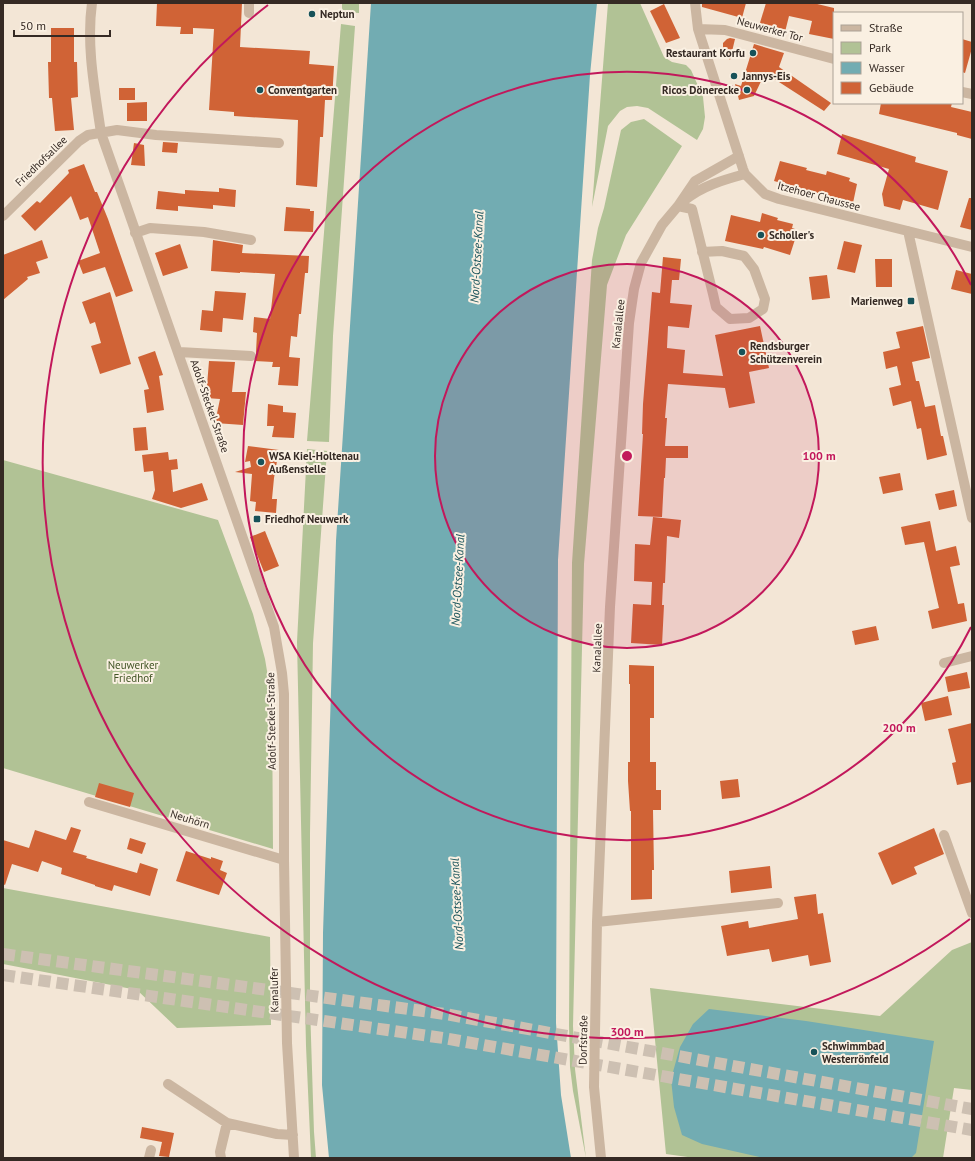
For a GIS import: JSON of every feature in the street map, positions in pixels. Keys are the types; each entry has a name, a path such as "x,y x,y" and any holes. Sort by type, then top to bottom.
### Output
{"street":[{"name":"Adolf-Steckel-Straße","path":"92,3 90,19 93,76 101,133 274,627 284,694 284,821"},
{"path":"249,3 249,14"},
{"name":"Itzehoer Chaussee","path":"696,3 698,29 745,174 765,194 779,199 972,246"},
{"name":"Neuwerker Tor","path":"698,29 725,30 833,59"},
{"name":"Friedhofsallee","path":"3,216 79,141 88,136 117,130 156,135 278,143"},
{"name":"Kanalallee","path":"597,922 610,607 629,323 634,289 641,263 662,225 678,206 695,181 739,156"},
{"name":"Kanalallee","path":"678,206 689,197 707,187 722,180 745,174"},
{"path":"678,206 692,209 702,252 716,307 730,319 749,318 763,309 765,298 754,268 744,256 722,251 702,252"},
{"path":"135,233 150,228 204,232 251,240"},
{"path":"908,231 972,518"},
{"path":"178,352 251,356"},
{"path":"944,663 972,656"},
{"name":"Neuhörn","path":"89,802 284,860"},
{"name":"Kanalufer","path":"284,821 286,1042 294,1158"},
{"path":"944,835 972,913"},
{"path":"597,922 778,903"},
{"name":"Dorfstraße","path":"597,922 594,1087 601,1158"},
{"path":"168,1084 227,1123 277,1134 293,1135"},
{"path":"221,1158 220,1152 227,1123"}],"green space":[{"path":"342,3 359,3 359,13 342,12"},
{"path":"608,3 640,3 664,57 672,62 686,65 691,70 703,97 705,117 703,129 697,140 648,108 637,106 627,107 620,111 608,126 592,207"},
{"path":"341,24 355,26 333,336 329,442 307,441"},
{"path":"644,119 682,146 626,235 607,285 584,564 573,1026 575,1069 586,1158 573,1091 570,1067 569,1025 572,563 592,260 621,130 631,122"},
{"path":"307,449 327,451 313,643 310,834 310,1006 316,1158 311,1158 306,1046 297,642"},
{"name":"Neuwerker Friedhof","path":"3,460 218,520 253,614 265,659 272,701 273,849 3,768"},
{"path":"3,888 270,937 271,1025 177,1028 137,990 3,964"},
{"name":"Schwimmbad Westerrönfeld","path":"972,942 972,1090 954,1088 943,1158 695,1158 666,1154 650,988 880,1016 952,950"}],"water":[{"name":"Nord-Ostsee-Kanal","path":"371,3 597,3 590,75 558,560 556,1023 561,1095 571,1158 329,1158 322,1085 323,933 336,541"},
{"name":"Schwimmbad Westerrönfeld","path":"709,1009 806,1021 934,1041 916,1153 911,1158 764,1158 702,1144 682,1135 674,1107 671,1079 680,1047 693,1024"}],"building":[{"path":"157,3 242,3 240,47 310,51 309,64 334,66 332,100 325,100 323,137 320,137 317,187 296,185 298,120 234,116 234,112 209,110 214,29 193,28 193,34 180,34 181,27 156,26"},
{"path":"702,3 746,3 742,18 702,7"},
{"path":"766,3 813,3 834,8 833,39 809,34 812,21 789,16 785,32 759,26"},
{"path":"664,4 680,38 666,43 650,11"},
{"path":"51,28 74,28 74,62 77,62 78,97 71,98 74,130 55,131 52,98 49,98 48,62 51,62"},
{"path":"730,38 735,39 730,60 723,48 723,43"},
{"path":"963,39 972,42 972,48 965,73 963,72"},
{"path":"754,44 784,53 779,67 831,103 824,111 765,73 754,96 739,100 735,84 741,86"},
{"path":"119,88 135,88 135,100 119,100"},
{"path":"147,102 147,121 127,121 127,103"},
{"path":"881,104 952,104 951,107 972,112 972,139 957,135 957,133 879,114"},
{"path":"842,134 916,157 915,162 948,171 938,210 903,200 900,210 884,206 882,194 889,169 837,154"},
{"path":"163,142 178,143 177,153 162,152"},
{"path":"134,143 144,145 145,166 131,165"},
{"path":"780,161 826,175 827,171 850,178 849,181 857,184 853,203 774,181"},
{"path":"84,164 108,219 133,291 116,297 105,267 83,274 78,261 100,253 88,217 80,220 71,196 35,231 21,216 37,201 40,203 69,173 68,170"},
{"path":"219,188 236,190 235,207 213,205 213,209 178,206 178,211 156,209 158,191 185,194 185,190 219,192"},
{"path":"969,198 972,198 972,230 960,227"},
{"path":"286,207 310,209 310,211 314,211 313,232 284,231"},
{"name":"Scholler's","path":"762,213 778,218 777,220 793,224 792,228 798,230 790,255 764,247 763,249 725,241 731,215 760,222"},
{"path":"42,240 48,258 36,262 40,273 27,277 28,279 3,300 3,255"},
{"path":"213,240 243,245 242,253 309,256 308,273 305,273 297,337 291,336 289,357 300,358 298,386 278,385 280,367 272,367 273,362 255,361 257,357 257,333 253,332 254,317 270,319 275,274 211,271"},
{"path":"844,241 862,245 855,273 837,269"},
{"path":"180,244 188,268 163,276 155,253"},
{"path":"663,257 681,259 679,280 672,280 670,303 692,305 689,328 668,326 667,348 685,350 683,373 723,376 715,335 760,326 769,368 749,372 755,403 729,408 725,388 668,384 665,418 667,418 665,446 688,446 688,458 666,458 662,517 638,516 643,434 643,404 652,292 660,293"},
{"path":"875,259 892,259 892,287 876,287"},
{"path":"956,270 972,274 972,294 951,289"},
{"path":"827,275 830,298 812,300 809,277"},
{"path":"215,291 246,293 243,320 223,318 222,332 200,330 202,310 213,311"},
{"path":"110,292 131,364 100,374 91,346 101,343 95,322 90,324 82,302"},
{"path":"923,326 930,358 912,362 916,381 919,381 925,407 935,405 941,436 943,436 947,455 927,460 921,428 917,429 911,401 893,406 889,388 901,385 897,366 886,369 883,352 900,348 896,332"},
{"path":"155,351 163,375 159,376 164,410 147,413 144,390 149,389 138,357"},
{"path":"209,361 235,362 232,392 246,392 243,425 215,423 220,399 206,398"},
{"path":"268,404 283,406 283,412 296,413 294,438 272,437 274,426 267,426"},
{"path":"146,427 148,450 135,451 133,428"},
{"path":"248,446 279,450 272,499 277,499 276,513 255,511 256,502 250,501 252,474 235,472 251,467 250,461 245,462"},
{"path":"168,452 169,460 177,459 178,469 171,470 173,492 202,483 208,500 181,508 152,499 155,490 153,471 144,472 142,455"},
{"path":"900,473 903,490 883,494 879,477"},
{"path":"954,490 957,506 939,510 935,494"},
{"path":"653,517 681,520 679,538 667,536 665,583 663,583 662,605 664,605 662,645 631,643 633,604 651,605 652,582 634,581 635,544 650,545"},
{"path":"930,521 936,551 956,546 960,565 950,567 958,604 964,603 967,621 932,629 928,611 939,608 924,542 905,545 901,527"},
{"path":"265,531 279,566 264,572 250,537"},
{"path":"876,626 879,640 855,645 852,631"},
{"path":"629,665 654,666 654,718 650,718 650,762 656,762 656,790 661,790 661,810 653,810 654,870 652,870 652,899 631,900 631,811 628,781 628,762 630,762"},
{"path":"967,672 970,688 948,692 945,677"},
{"path":"948,696 952,715 925,721 921,703"},
{"path":"972,723 972,782 957,785 952,763 956,762 948,729"},
{"path":"738,779 740,797 722,799 720,781"},
{"path":"99,783 134,793 130,807 95,797"},
{"path":"71,827 81,830 73,852 87,856 86,858 137,873 140,863 158,869 150,896 114,885 112,891 95,886 61,874 62,868 42,861 38,872 12,864 5,885 3,884 3,840 29,848 35,830 66,840"},
{"path":"934,828 944,854 914,867 917,874 892,885 878,853"},
{"path":"130,838 146,843 142,854 127,849"},
{"path":"186,851 211,859 211,857 223,861 220,870 227,873 219,895 176,881"},
{"path":"770,866 772,888 731,893 729,871"},
{"path":"816,894 818,914 823,913 831,962 810,966 808,955 772,962 769,949 727,956 721,926 748,921 749,928 798,919 794,897"},
{"path":"142,1127 174,1133 169,1157 159,1156 162,1142 140,1138"}],"tunnel":[{"path":"3,954 445,1014 972,1109"},
{"path":"3,975 443,1038 972,1130"}],"place":[{"name":"Neptun","path":"312,14"},
{"name":"Restaurant Korfu","path":"753,53"},
{"name":"Jannys-Eis","path":"734,76"},
{"name":"Conventgarten","path":"260,90"},
{"name":"Ricos Dönerecke","path":"747,90"},
{"name":"Scholler's","path":"761,235"},
{"name":"Marienweg","path":"911,301"},
{"name":"Rendsburger Schützenverein","path":"742,352"},
{"name":"WSA Kiel-Holtenau Außenstelle","path":"261,462"},
{"name":"Friedhof Neuwerk","path":"257,519"},
{"name":"Schwimmbad Westerrönfeld","path":"814,1052"}]}
